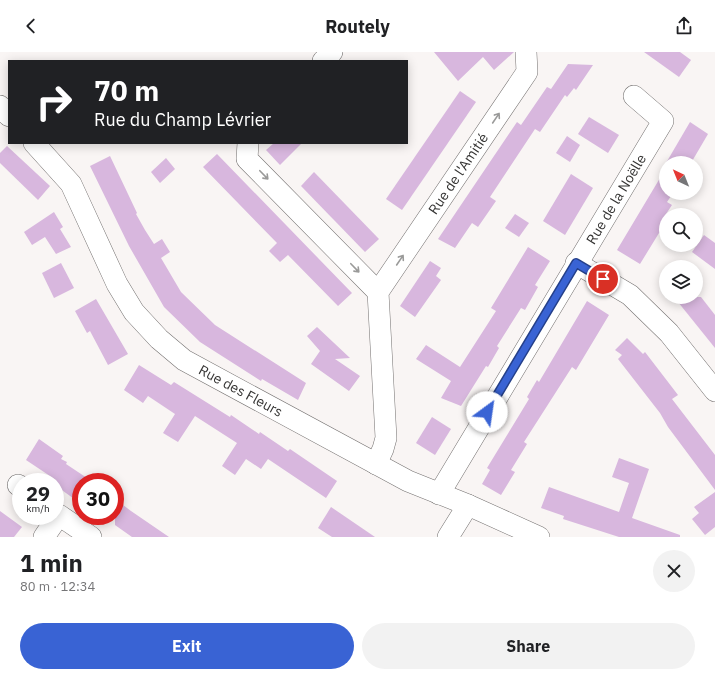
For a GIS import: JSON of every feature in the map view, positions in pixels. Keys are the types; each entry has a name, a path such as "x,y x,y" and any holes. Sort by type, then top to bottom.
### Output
{"street":[{"path":"324,60 332,52"},
{"name":"Rue de l'Amitié","path":"378,292 527,72 526,52"},
{"name":"Rue de la Noëlle","path":"439,494 576,263 663,121 634,96"},
{"path":"0,106 8,115"},
{"name":"Rue des Fleurs","path":"35,144 71,184 117,284 134,312 159,339 184,360 408,481 468,505 539,537"},
{"path":"248,144 247,158 378,292 386,438 376,464"},
{"path":"576,263 630,295 669,333 715,391"},
{"path":"448,537 468,505"},
{"path":"64,518 91,537"},
{"path":"44,537 50,525"}],"building":[{"path":"434,52 514,52 494,70 483,57 458,81"},
{"path":"644,52 680,52 691,60 679,77"},
{"path":"568,64 593,65 576,90 574,88 567,97 565,95 540,132 535,129 490,197 496,201 478,227 472,223 455,248 438,239 517,122 521,125 547,87 551,89"},
{"path":"460,91 476,102 402,210 386,199"},
{"path":"589,117 619,135 608,153 578,134"},
{"path":"690,122 708,134 695,156 670,156"},
{"path":"567,136 580,145 570,162 556,153"},
{"path":"273,144 301,144 280,165 266,150"},
{"path":"7,146 50,186 38,200 0,163 0,153"},
{"path":"217,154 352,293 338,306 288,255 280,262 269,251 277,243 203,167"},
{"path":"110,156 137,213 136,214 145,230 154,244 162,239 170,252 161,258 181,292 215,325 306,383 298,400 262,379 261,381 200,342 164,307 129,246 90,166"},
{"path":"166,158 175,169 160,183 151,172"},
{"path":"314,172 379,239 365,252 301,186"},
{"path":"571,174 593,188 565,235 543,221"},
{"path":"659,180 659,200 668,200 667,202 672,205 670,208 659,208 659,233 640,264 617,250"},
{"path":"54,212 63,227 60,229 71,247 56,254 45,237 32,245 24,232"},
{"path":"515,214 529,223 519,237 505,228"},
{"path":"704,235 715,243 715,269 692,252 703,252"},
{"path":"528,247 550,261 535,285 538,287 525,310 521,308 497,346 499,348 488,367 486,366 461,406 441,398 451,381 416,359 426,345 460,367 496,311 491,308"},
{"path":"430,261 441,268 436,276 441,280 415,317 400,306"},
{"path":"61,263 74,288 54,298 42,273"},
{"path":"96,299 128,354 108,365 90,331 87,333 75,311"},
{"path":"703,300 715,315 715,348 680,304 703,304"},
{"path":"587,301 609,315 576,370 572,367 524,442 527,444 511,470 515,472 501,495 482,484 490,470 487,468 529,399 527,397 537,380 539,382"},
{"path":"317,327 350,358 335,359 360,376 349,391 311,364 320,351 307,336"},
{"path":"627,338 643,354 645,352 678,395 672,399 715,455 715,490 668,427 660,413 618,359 622,355 615,350"},
{"path":"139,365 171,385 174,382 230,417 231,415 259,434 260,432 288,451 290,449 337,481 326,498 268,459 261,469 246,459 235,475 222,466 237,443 195,416 178,442 163,433 175,414 148,396 143,403 124,390"},
{"path":"432,417 451,429 435,455 416,443"},
{"path":"39,439 63,456 61,459 67,462 66,464 80,473 72,473 72,497 64,492 64,473 46,473 26,460"},
{"path":"619,458 649,469 632,518 680,535 680,537 619,537 563,519 564,516 541,508 549,487 619,512 629,483 612,477"},
{"path":"715,492 715,527 705,535 692,519 699,513 694,507"},
{"path":"124,506 169,537 132,537 115,525 124,525"},
{"path":"331,507 375,537 332,537 318,528"},
{"path":"0,511 12,520 12,525 19,525 22,527 14,537 0,537"}],"route":[{"path":"487,412 576,263 603,279"}]}
